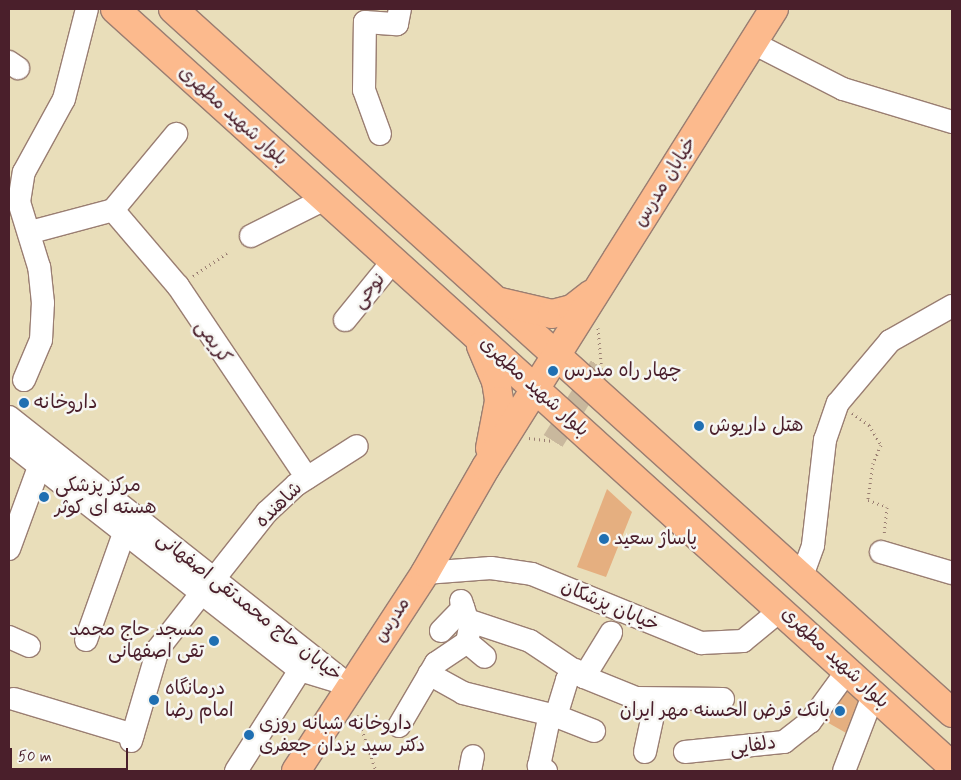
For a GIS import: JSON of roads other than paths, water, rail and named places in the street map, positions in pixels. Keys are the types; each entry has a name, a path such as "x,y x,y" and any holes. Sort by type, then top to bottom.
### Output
{"main road":[{"name":"بلوار شهید مطهری","path":"115,9 782,609 952,766"},
{"name":"بلوار شهید مطهری","path":"173,9 487,297 556,356 802,576 952,713"},
{"name":"خیابان مدرس","path":"535,388 774,9"},
{"path":"200,87 226,57"},
{"path":"358,229 381,199"},
{"path":"487,297 526,311 552,314 572,309 596,290"},
{"path":"472,332 486,353 500,401 486,467"},
{"name":"مدرس","path":"296,771 348,685 425,573 486,467 535,388"},
{"path":"782,609 802,576"}],"street":[{"path":"24,380 41,340 43,302 31,232 20,202 16,170 64,99 87,9"},
{"path":"380,134 364,90 365,22 397,24 400,9"},
{"path":"753,43 843,88 952,122"},
{"path":"31,232 113,210 176,134"},
{"path":"251,236 325,199"},
{"name":"کریمی","path":"113,210 178,286 307,478"},
{"name":"نوحی","path":"345,320 393,261"},
{"path":"802,576 812,545 825,440 838,403 890,340 952,306"},
{"name":"خیابان حاج محمدتقی اصفهانی","path":"9,417 208,587 300,670 348,685"},
{"name":"خیابان حاج محمدتقی اصفهانی","path":"9,442 124,533 208,587 348,685"},
{"name":"شاهنده","path":"14,700 132,738 158,649 268,512 307,478 357,446"},
{"path":"9,549 40,467"},
{"path":"86,640 124,533"},
{"path":"882,552 952,573"},
{"name":"خیابان پزشکان","path":"425,573 491,568 532,574 701,643 743,641 782,609"},
{"path":"441,631 465,618 530,640 580,673 656,701 723,699"},
{"path":"465,618 485,656"},
{"path":"400,726 436,662 465,618"},
{"path":"546,771 540,766 540,748 567,680 580,673 611,633"},
{"path":"236,771 300,670"},
{"name":"دلفایی","path":"685,752 784,742 810,722 848,670"},
{"path":"429,674 463,694 553,715 594,732"},
{"path":"844,771 874,693"},
{"path":"645,752 656,701"}],"tunnel":[{"path":"553,441 601,365"}],"place":[{"name":"چهار راه مدرس","path":"553,371"},
{"name":"داروخانه","path":"24,403"},
{"name":"هتل داریوش","path":"699,426"},
{"name":"مرکز پزشکی هسته ای کوثر","path":"44,497"},
{"name":"پاساژ سعید","path":"604,539"},
{"name":"مسجد حاج محمد تقی اصفهانی","path":"214,641"},
{"name":"درمانگاه امام رضا","path":"154,700"},
{"name":"بانک قرض الحسنه مهر ایران","path":"840,711"},
{"name":"داروخانه شبانه روزی دکتر سید یزدان جعفری","path":"249,735"}]}
